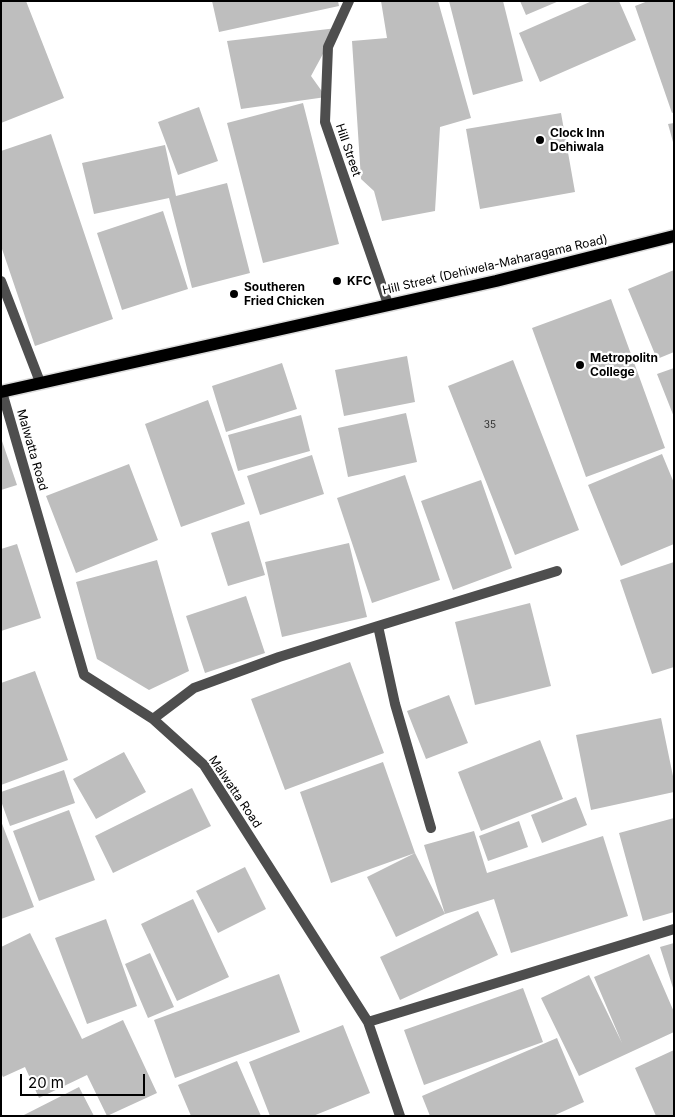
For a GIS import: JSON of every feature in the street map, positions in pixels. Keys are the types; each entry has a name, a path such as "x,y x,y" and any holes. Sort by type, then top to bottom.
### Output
{"main road":[{"name":"Hill Street (Dehiwela-Maharagama Road)","path":"2,392 496,281 674,236"}],"street":[{"name":"Hill Street","path":"349,1 328,47 325,122 388,304"},
{"path":"1,281 40,382"},
{"name":"Malwatta Road","path":"2,392 84,675 153,719 204,765 368,1022 400,1116"},
{"path":"153,719 194,688 279,657 557,571"},
{"path":"378,626 395,704 432,828"},
{"path":"368,1022 674,928"}],"building":[{"path":"1,1 26,1 64,98 1,123"},
{"path":"212,1 338,1 339,6 219,32"},
{"path":"381,1 438,1 471,118 440,127 435,211 382,221 374,191 361,179 352,41 387,38"},
{"path":"449,1 503,1 523,81 473,95"},
{"path":"520,1 559,1 526,15"},
{"path":"592,1 619,1 636,40 540,82 519,33"},
{"path":"648,1 674,1 674,112 672,113 635,6"},
{"path":"337,28 311,76 326,97 241,109 227,41"},
{"path":"303,103 339,244 263,263 227,123"},
{"path":"199,107 218,161 178,175 158,122"},
{"path":"561,113 575,192 480,209 466,129"},
{"path":"674,123 674,142 673,142 668,124"},
{"path":"51,134 113,319 35,346 1,246 1,151"},
{"path":"165,145 176,196 227,183 250,273 192,288 169,198 94,214 82,163"},
{"path":"163,211 188,289 122,310 97,233"},
{"path":"674,270 674,352 657,359 628,289"},
{"path":"611,299 665,448 586,477 532,328"},
{"path":"407,356 415,402 344,416 335,370"},
{"path":"513,360 579,530 515,555 448,386"},
{"path":"282,363 297,409 226,432 212,386"},
{"path":"674,368 674,417 657,374"},
{"path":"208,400 245,504 181,527 145,424"},
{"path":"406,413 417,462 348,477 338,428"},
{"path":"301,415 310,451 238,471 228,435"},
{"path":"1,438 17,485 1,490"},
{"path":"662,454 674,483 674,544 621,566 588,485"},
{"path":"312,455 324,494 260,515 247,476"},
{"path":"129,464 158,540 76,573 46,496"},
{"path":"405,475 440,580 372,603 337,498"},
{"path":"481,480 512,568 453,590 421,501"},
{"path":"249,521 265,575 228,586 211,533"},
{"path":"349,543 367,617 282,637 265,562"},
{"path":"17,544 41,618 1,631 1,549"},
{"path":"157,560 189,671 149,690 97,659 76,582"},
{"path":"674,562 674,667 652,674 620,580"},
{"path":"246,596 265,653 205,673 186,616"},
{"path":"530,603 551,686 475,705 455,622"},
{"path":"350,662 384,753 285,790 251,699"},
{"path":"35,671 68,760 1,785 1,683"},
{"path":"449,695 468,743 426,759 407,711"},
{"path":"661,718 674,781 674,792 591,810 576,735"},
{"path":"540,740 563,799 481,831 458,772"},
{"path":"124,752 146,792 96,819 73,779"},
{"path":"383,762 415,853 331,883 300,792"},
{"path":"64,770 75,803 10,826 1,801 1,792"},
{"path":"192,788 211,826 113,873 95,836"},
{"path":"576,797 587,825 542,843 531,815"},
{"path":"69,810 95,880 39,901 13,831"},
{"path":"674,818 674,912 643,921 619,833"},
{"path":"1,821 34,907 1,919"},
{"path":"519,821 528,847 488,861 479,836"},
{"path":"474,831 487,873 603,836 628,916 511,953 494,899 445,914 424,845"},
{"path":"415,853 445,914 396,937 367,877"},
{"path":"245,867 266,909 218,933 196,891"},
{"path":"193,899 229,977 177,1001 141,924"},
{"path":"478,911 498,955 400,1000 380,957"},
{"path":"106,919 137,1006 87,1024 55,938"},
{"path":"30,933 82,1039 123,1020 157,1093 107,1116 87,1075 39,1098 25,1067 3,1077 1,1073 1,947"},
{"path":"674,943 674,987 673,988 660,947"},
{"path":"150,953 174,1007 148,1018 125,964"},
{"path":"649,954 674,1012 674,1032 579,1076 541,998 589,975 622,1043 594,977"},
{"path":"279,974 300,1032 175,1078 154,1020"},
{"path":"523,988 543,1042 424,1085 404,1030"},
{"path":"343,1025 370,1093 313,1116 270,1116 249,1062"},
{"path":"557,1038 584,1102 553,1116 430,1116 422,1096"},
{"path":"674,1050 674,1116 656,1116 635,1068"},
{"path":"237,1061 261,1116 191,1116 178,1085"},
{"path":"79,1087 94,1116 22,1116"}],"place":[{"name":"Clock Inn Dehiwala","path":"540,140"},
{"name":"KFC","path":"337,281"},
{"name":"Southeren Fried Chicken","path":"234,294"},
{"name":"Metropolitn College","path":"580,365"}]}
